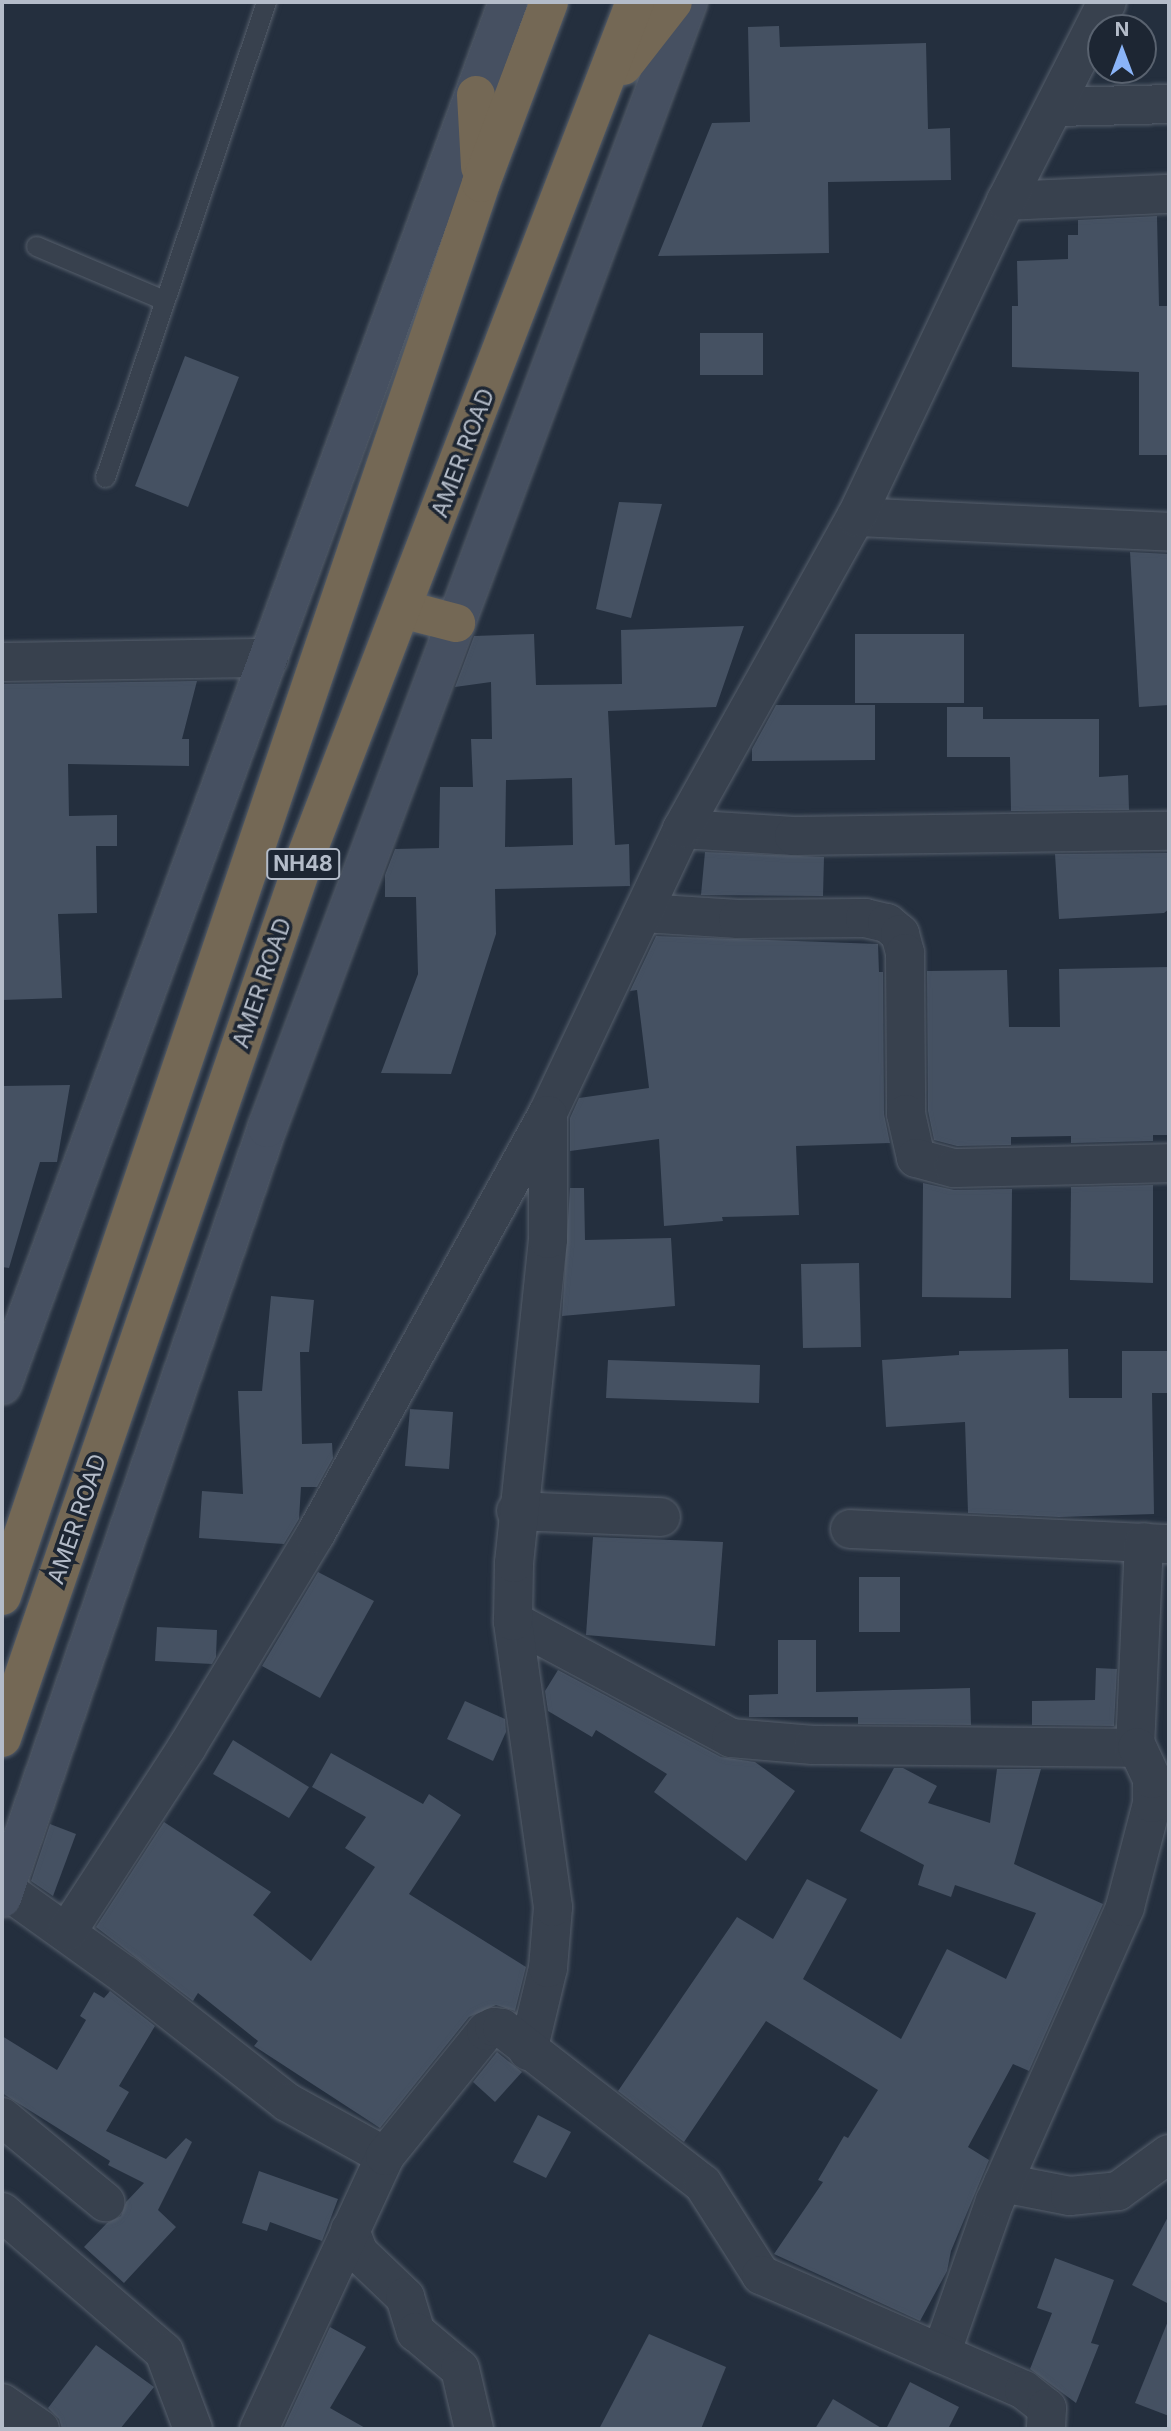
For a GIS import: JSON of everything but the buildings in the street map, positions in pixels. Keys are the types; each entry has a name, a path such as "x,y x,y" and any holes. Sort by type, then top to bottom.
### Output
{"highway":[{"name":"AMER ROAD","path":"2,1596 481,183 548,2"},
{"name":"AMER ROAD","path":"2,1738 304,861 635,2"},
{"path":"602,93 673,2"},
{"path":"476,95 481,183"},
{"path":"402,609 456,623"}],"street":[{"path":"2,1385 11,1336 269,658 508,2"},
{"path":"385,2156 287,2102 67,1933 3,1891 267,1128 688,2"},
{"path":"67,1933 187,1747 315,1535 548,1113 682,829 856,517 1006,201 1057,107 1108,2"},
{"path":"1057,107 1169,104"},
{"path":"1006,201 1169,194"},
{"path":"856,517 1169,532"},
{"path":"2,662 269,658"},
{"path":"682,829 794,836 1169,831"},
{"path":"643,913 738,919 865,918 887,923 900,934 905,953 906,1114 913,1150 925,1162 954,1168 1169,1163"},
{"path":"528,2050 548,1968 553,1907 513,1621 516,1511 548,1239 548,1113"},
{"path":"516,1511 661,1517"},
{"path":"850,1529 1157,1543 1137,1747 1153,1779 1152,1803 1125,1907 1003,2183 941,2354"},
{"path":"513,1621 731,1738 813,1745 1137,1747"},
{"path":"259,2429 385,2156 486,2031 502,2028 704,2184 761,2275 1040,2398 1047,2408 1046,2429"},
{"path":"2,2117 105,2202"},
{"path":"1003,2183 1070,2196 1118,2192 1169,2154"},
{"path":"2,2212 164,2352 193,2429"},
{"path":"350,2230 359,2253 405,2297 416,2332 460,2369 474,2429"},
{"path":"2,2403 40,2429"}],"lane":[{"path":"105,477 266,2"},
{"path":"36,246 164,300"}]}
